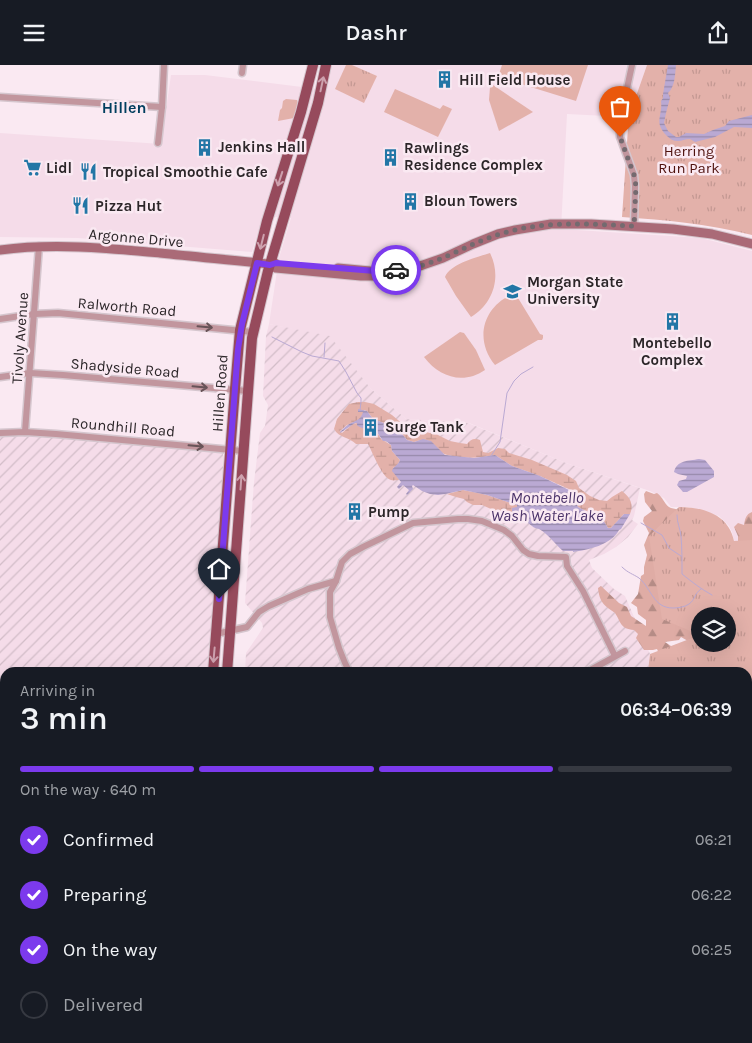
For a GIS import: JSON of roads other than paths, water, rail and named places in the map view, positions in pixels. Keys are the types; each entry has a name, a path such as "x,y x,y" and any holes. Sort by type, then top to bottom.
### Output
{"main road":[{"name":"Hillen Road","path":"213,667 240,330 267,221 305,99 313,65"},
{"name":"Hillen Road","path":"228,667 253,332 270,265 318,103 326,65"},
{"path":"305,99 318,103"},
{"path":"286,159 300,164"},
{"name":"Argonne Drive","path":"0,250 39,246 79,247 270,265 276,263 375,271 408,269 443,258 498,234 550,224 634,226 712,234 752,244"}],"street":[{"path":"158,143 164,65"},
{"path":"242,73 243,65"},
{"path":"632,65 620,121 620,137 634,175 636,186 634,226"},
{"path":"0,97 162,107"},
{"name":"Tivoly Avenue","path":"25,432 39,246"},
{"name":"Ralworth Road","path":"0,319 34,314 74,315 253,332"},
{"name":"Shadyside Road","path":"0,377 30,373 86,376 248,391"},
{"name":"Roundhill Road","path":"0,433 25,432 243,451"},
{"path":"347,667 341,654 330,617 330,592 336,581 340,566 350,554 410,524 458,519 482,521 507,532 529,554 566,557 567,566 583,591 615,656"},
{"path":"216,634 247,627 259,612 269,606 308,589 336,581"},
{"path":"596,667 625,651"}],"water":[{"path":"668,65 676,65 673,84 668,93 670,98 664,123 668,131 676,137 686,133 704,134 725,126 729,121 752,115 752,128 734,127 715,137 695,142 690,139 678,141 669,138 659,123"},
{"name":"Montebello Wash Water Lake","path":"358,409 367,411 373,419 397,428 407,440 414,442 423,439 431,441 445,455 474,458 495,455 512,466 540,476 571,491 578,507 603,520 608,528 611,528 624,514 630,514 621,529 605,543 573,552 563,551 542,531 512,512 512,508 517,507 517,505 487,495 463,490 438,495 430,494 413,485 413,489 407,495 409,490 403,485 399,489 397,487 401,482 392,471 400,460 392,451 391,445 383,441 377,432 361,428 355,423 340,433 360,418 363,412 358,412"},
{"path":"699,459 705,460 714,471 714,477 687,492 683,492 677,485 679,481 686,479 687,476 674,472 675,468 680,463"}],"waterway":[{"path":"272,337 312,356 339,361 361,398 360,410"},
{"path":"324,357 325,343"},
{"path":"491,456 500,442 507,393 514,381 533,367"},
{"path":"677,515 681,536 682,574 712,595"},
{"path":"641,523 662,535 669,548 681,556"},
{"path":"622,567 639,578 657,601 666,607 677,608 687,605 701,589"}],"place":[{"name":"Hill Field House","path":"445,80"},
{"name":"Jenkins Hall","path":"204,147"},
{"name":"Rawlings Residence Complex","path":"390,157"},
{"name":"Lidl","path":"32,168"},
{"name":"Tropical Smoothie Cafe","path":"89,172"},
{"name":"Bloun Towers","path":"410,201"},
{"name":"Pizza Hut","path":"81,206"},
{"name":"Morgan State University","path":"513,291"},
{"name":"Montebello Complex","path":"672,322"},
{"name":"Surge Tank","path":"371,427"},
{"name":"Pump","path":"354,512"}],"district":[{"name":"Hillen","path":"124,107"}],"park label":[{"name":"Herring Run Park","path":"689,160"}]}
